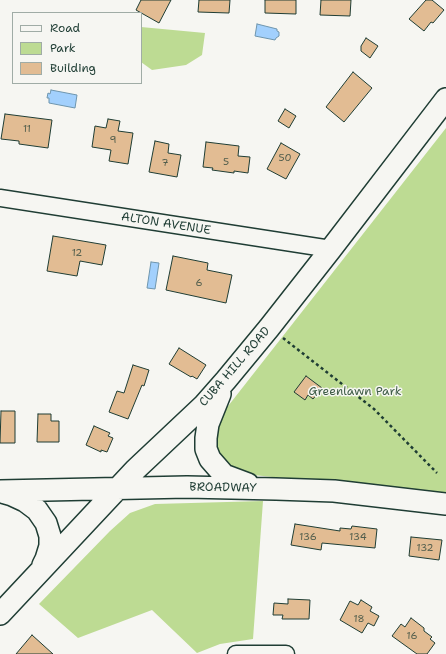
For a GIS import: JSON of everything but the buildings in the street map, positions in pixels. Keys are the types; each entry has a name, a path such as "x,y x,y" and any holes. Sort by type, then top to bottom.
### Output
{"main road":[{"name":"CUBA HILL ROAD","path":"0,614 135,470 204,405 226,380 270,328 332,249 446,99"},
{"path":"226,380 208,424 206,449 210,459 224,475 232,479 276,489"},
{"name":"BROADWAY","path":"0,492 187,486 334,491 446,504"},
{"path":"0,492 12,495 25,501 37,510 46,523 50,536 50,546 46,559 39,571"}],"street":[{"name":"ALTON AVENUE","path":"0,198 332,249"},
{"path":"236,654 286,654"}],"path":[{"path":"270,328 374,409 437,473"}],"green space":[{"path":"142,27 205,33 202,55 186,65 152,70 142,63"},
{"name":"Greenlawn Park","path":"446,128 446,495 234,473 213,453 214,424"},
{"path":"263,501 253,639 220,644 197,653 152,610 78,638 39,604 110,531 130,513 155,504"}],"water":[{"path":"257,24 277,29 279,36 275,40 255,36"},
{"path":"51,90 77,95 75,108 49,103 49,98 47,98 48,93 50,94"},
{"path":"151,262 159,263 155,289 147,288"}]}
